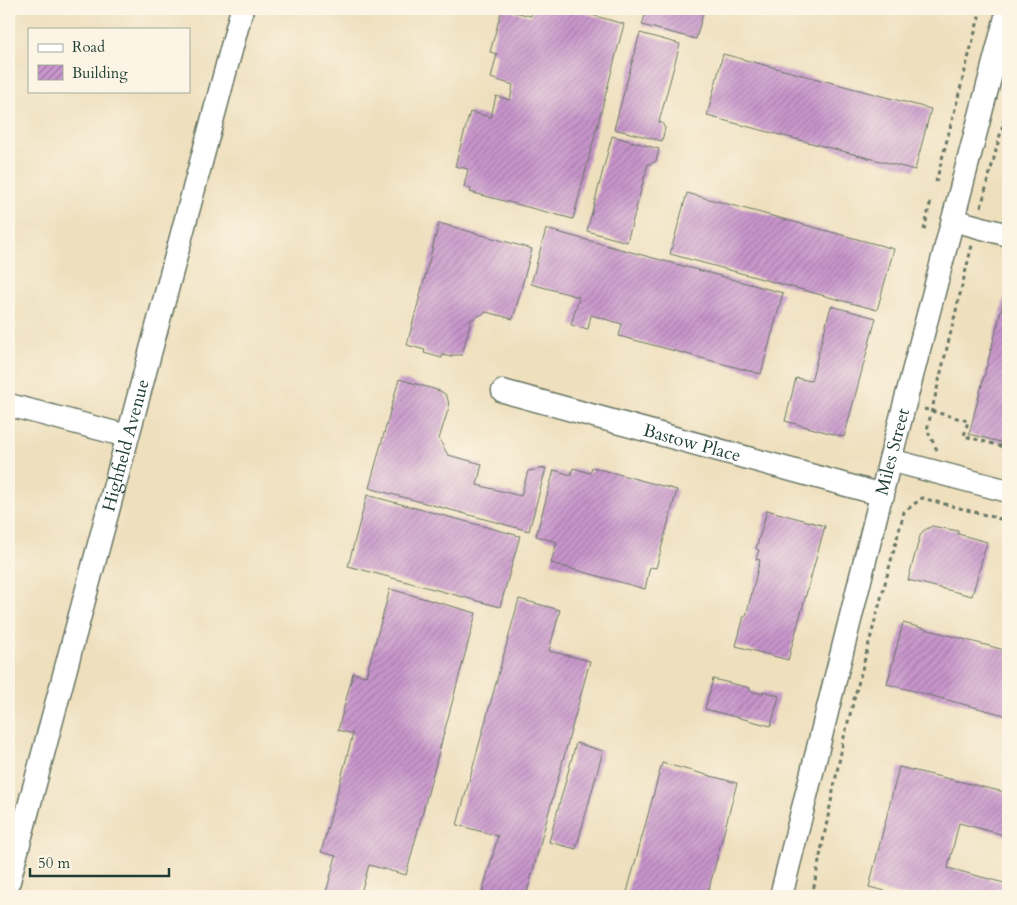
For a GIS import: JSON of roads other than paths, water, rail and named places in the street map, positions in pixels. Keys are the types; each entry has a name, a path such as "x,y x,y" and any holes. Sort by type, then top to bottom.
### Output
{"street":[{"name":"Highfield Avenue","path":"9,881 242,9"},
{"name":"Miles Street","path":"781,896 883,495 890,460 1008,9"},
{"path":"953,220 1008,235"},
{"name":"Bastow Place","path":"503,391 883,495"},
{"path":"9,405 127,436"},
{"path":"890,460 1008,492"}]}
